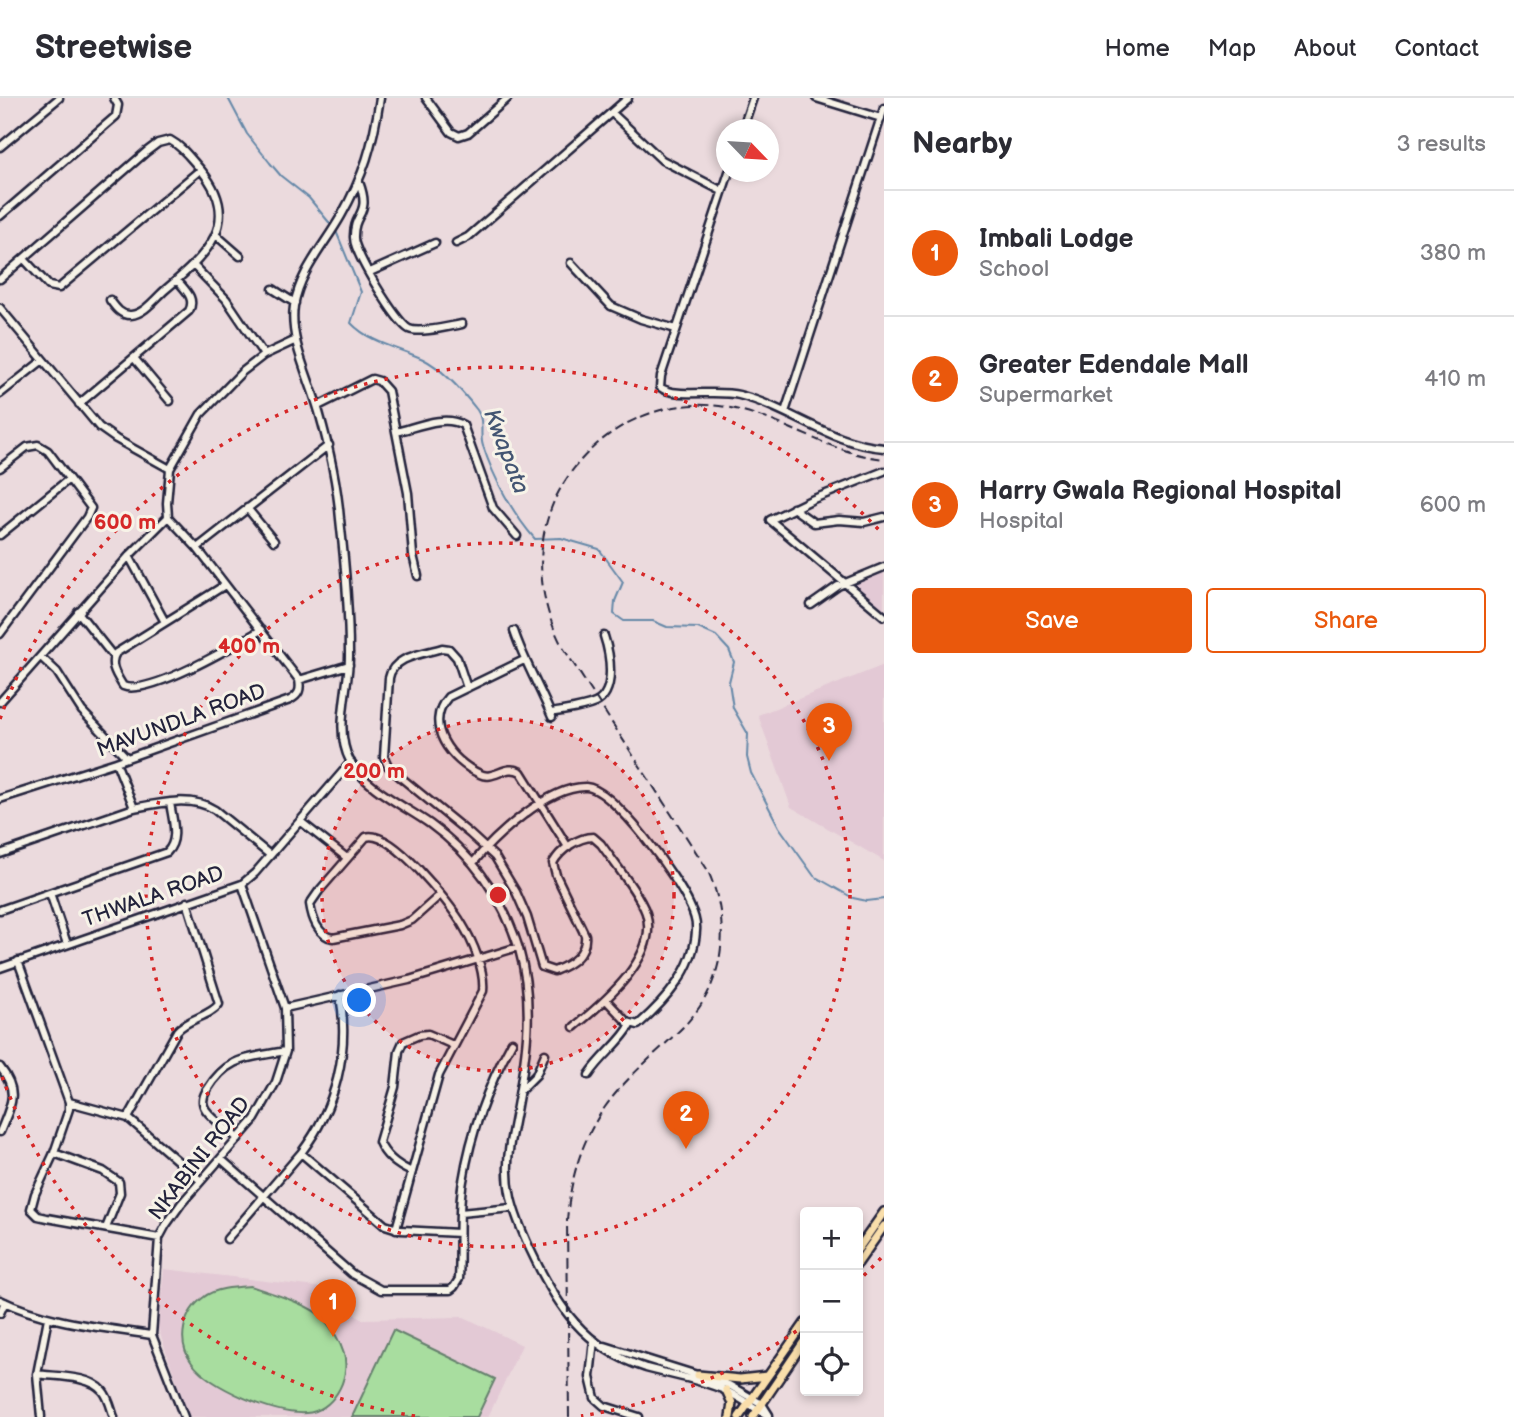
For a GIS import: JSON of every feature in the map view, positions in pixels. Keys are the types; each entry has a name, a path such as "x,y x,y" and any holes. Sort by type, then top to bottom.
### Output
{"main road":[{"path":"863,1242 884,1212"},
{"path":"863,1256 884,1226"},
{"path":"739,1417 800,1330"},
{"path":"757,1410 800,1347"},
{"path":"698,1375 740,1380 768,1376"},
{"path":"726,1390 732,1403 730,1417"}],"street":[{"path":"0,147 59,98"},
{"path":"0,216 116,116 118,105 114,98"},
{"path":"380,98 371,149 359,182 304,272 295,303 296,340 328,444 340,515 349,664 342,730 351,762 357,771 393,800 431,824 473,863 496,895 509,921 518,947 529,1012 528,1041 508,1167 512,1209 556,1300 573,1323 616,1355 643,1367 726,1390 751,1401"},
{"path":"426,98 451,132 459,136 468,133 508,98"},
{"path":"456,243 468,237 628,98"},
{"path":"746,119 753,98"},
{"path":"816,98 881,118"},
{"path":"785,412 884,108"},
{"path":"612,113 662,160 722,191"},
{"path":"0,279 158,143 165,140 177,144 214,186 219,219 216,235 210,247 192,265 135,314 125,314 110,300"},
{"path":"24,259 49,286 59,288 200,170"},
{"path":"359,182 365,204 354,230 354,246 379,292 409,329 418,331 462,324"},
{"path":"725,182 659,382 663,390 676,393 732,393 785,412 839,438 856,444 884,448"},
{"path":"216,235 240,256"},
{"path":"370,272 435,243"},
{"path":"571,262 611,306 676,329"},
{"path":"192,265 226,299 264,355"},
{"path":"79,404 189,311 191,297 177,279"},
{"path":"273,289 295,303"},
{"path":"0,308 99,427 170,469"},
{"path":"0,702 78,612 168,517 170,469 201,414 242,372 264,355 296,340"},
{"path":"134,358 170,401"},
{"path":"0,394 43,360"},
{"path":"318,406 375,380 388,391 408,493 413,555 418,576"},
{"path":"396,432 441,421 452,420 463,425 494,508 517,536"},
{"path":"0,468 27,447 38,444 48,451 90,505 90,512 1,632"},
{"path":"197,548 328,444"},
{"path":"884,471 770,520 884,616"},
{"path":"0,535 69,479"},
{"path":"247,508 274,541"},
{"path":"793,508 814,523 839,520 856,522 884,517"},
{"name":"MAVUNDLA ROAD","path":"0,799 116,762 295,697 300,691 299,680 197,548 168,517"},
{"path":"129,556 165,622"},
{"path":"811,605 845,583 884,568"},
{"path":"113,656 225,585"},
{"path":"78,612 113,656 112,664 123,686 131,689 207,662 261,631"},
{"path":"514,631 524,660 552,715 594,704 604,696 609,682 604,636"},
{"path":"467,688 457,658 449,649 442,648 397,663 389,678 384,757 388,766 399,776 495,857 527,917 540,964 545,969 554,971 573,961 582,951 586,940 553,867 554,860 568,847 586,837 597,840 646,914 648,929 643,950 634,967 606,1000 574,1027"},
{"path":"41,657 57,672 82,711 127,758"},
{"path":"524,660 449,697 442,707 438,732 443,743 468,767 482,776 509,769 518,770 568,847"},
{"path":"299,680 349,664"},
{"path":"116,762 134,808"},
{"name":"THWALA ROAD","path":"0,968 242,884 255,873 351,762"},
{"path":"473,863 507,826 541,804 577,788 594,788 603,793 643,836 670,872 696,919 694,945 682,973 670,993 638,1025 631,1024 606,1000"},
{"path":"0,910 167,852 173,847 175,836 170,802"},
{"path":"0,854 134,808 170,802 207,805 270,855"},
{"path":"300,821 347,858"},
{"path":"396,1229 439,1075 483,991 484,983 462,923 440,895 412,863 387,841 373,835 366,837 310,904 319,931 326,937 340,937 400,925 412,920 440,895"},
{"name":"NKABINI ROAD","path":"184,1417 152,1335 159,1238 166,1224 238,1139 266,1101 286,1051 285,1008 242,884"},
{"path":"50,893 66,944"},
{"path":"128,1118 177,1031 186,1023 215,1010 219,1004 187,902"},
{"path":"285,1008 409,980 518,947"},
{"path":"18,961 69,1102 54,1153 31,1205 33,1213 47,1218 159,1238"},
{"path":"227,1239 313,1138 326,1113 341,1066 344,1030 340,995"},
{"path":"589,1075 600,1058 631,1024"},
{"path":"412,1172 399,1165 382,1149 379,1142 395,1087 401,1046 409,1038 428,1034 453,1045"},
{"path":"221,1159 352,1274 380,1290 444,1291 454,1287 459,1279 459,1233 464,1172 485,1097 512,1042"},
{"path":"238,1139 206,1110 203,1100 207,1090 226,1065 253,1056 286,1051"},
{"path":"519,1092 536,1075 545,1054"},
{"path":"0,1066 11,1081 13,1096 0,1132"},
{"path":"69,1102 128,1118 201,1181"},
{"path":"54,1153 103,1171 119,1182 120,1193 106,1228"},
{"path":"301,1153 378,1220 396,1229 459,1233"},
{"path":"460,1213 512,1209"},
{"path":"0,1312 2,1301 28,1313 48,1318 152,1335"},
{"path":"41,1417 37,1374 48,1318"},
{"path":"597,1343 729,1385 751,1401 757,1410 770,1416"},
{"path":"597,1343 590,1377 594,1398 604,1405 639,1417"},
{"path":"37,1374 85,1381 99,1387 104,1392 114,1417"}],"shaded area":[{"path":"884,573 884,613 852,585"},
{"path":"884,665 884,861 791,807 758,715"},
{"path":"164,1269 317,1287 362,1319 464,1317 522,1345 488,1417 189,1417 158,1328"}],"green space":[{"path":"250,1286 309,1308 323,1318 335,1335 344,1354 345,1374 337,1392 324,1407 306,1413 261,1405 213,1382 187,1355 184,1328 197,1303 204,1297 226,1288"},
{"path":"393,1330 495,1379 477,1417 352,1417"}],"waterway":[{"name":"Kwapata","path":"228,98 247,134 270,163 281,176 309,198 332,226"},
{"name":"Kwapata","path":"336,231 361,292 351,323 367,336 430,363 459,389 479,414 483,446 498,483 519,519 535,539 561,538 599,549 623,582 615,601 614,614 624,621 653,621 667,627 698,628 716,636 729,650 734,662 729,682 733,708 748,734 747,757 751,773 779,827 814,876 853,898 867,901 884,899"}],"railway":[{"path":"569,1417 567,1221 578,1161 589,1133 605,1107 632,1075 683,1027 697,1010 716,972 722,931 715,889 707,869 562,646 554,628 543,591 541,572 541,553 549,515 556,497 571,473 589,451 610,434 634,420 660,410 687,405 743,411 830,445 884,459"}],"place":[{"name":"Harry Gwala Regional Hospital","path":"829,761"},
{"name":"Greater Edendale Mall","path":"686,1149"},
{"name":"Imbali Lodge","path":"333,1337"}]}
